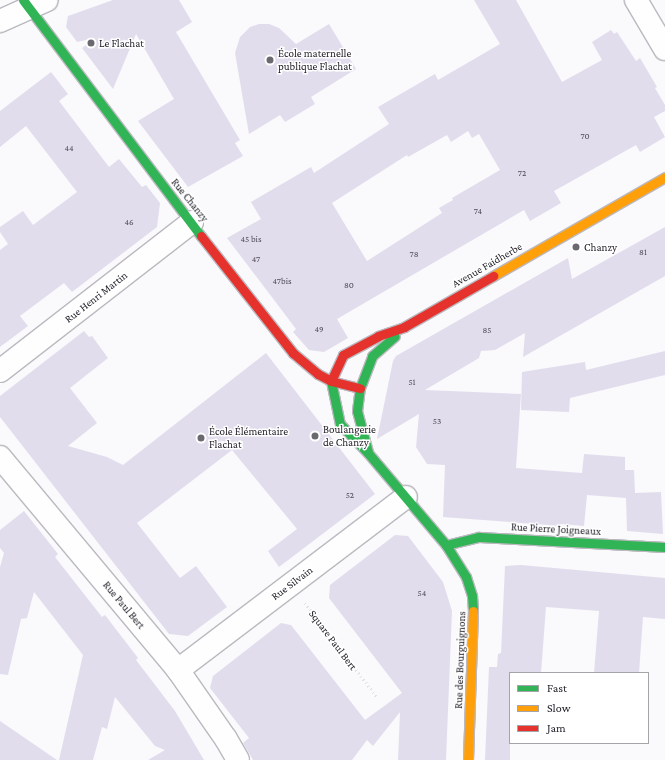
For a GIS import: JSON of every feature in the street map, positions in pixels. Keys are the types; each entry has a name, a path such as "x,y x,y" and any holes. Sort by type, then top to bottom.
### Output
{"main road":[{"name":"Rue Chanzy","path":"33,3 161,184 293,353 318,374 331,381 360,388"},
{"name":"Avenue Faidherbe","path":"331,381 343,354 378,336 404,327 665,177"},
{"name":"Rue des Bourguignons","path":"368,453 357,411 360,388 372,356 404,327"},
{"name":"Rue des Bourguignons","path":"331,381 340,424 368,453 446,545 466,578 472,596 474,616 468,760"},
{"name":"Rue Pierre Joigneaux","path":"446,545 479,537 665,547"}],"street":[{"path":"636,0 665,49"},
{"path":"0,21 33,3"},
{"name":"Rue Henri Martin","path":"0,371 192,222"},
{"name":"Rue Paul Bert","path":"0,457 178,670 226,739 238,760"},
{"name":"Rue Silvain","path":"178,670 406,497"}],"path":[{"name":"Square Paul Bert","path":"290,584 377,696"}],"building":[{"path":"113,0 179,0 192,22 176,32 240,140 235,143 243,156 188,187 138,121 174,99 136,34 113,89 82,48 95,38 77,42 66,27 68,16"},
{"path":"474,0 516,0 562,82 602,60 592,42 611,30 614,34 617,32 636,61 640,58 657,87 655,88 665,105 665,111 654,117 665,137 640,152 636,145 554,191 561,203 530,221 524,210 337,319 348,338 324,352 309,350 293,332 296,329 227,238 261,219 251,202 311,167 314,173 389,124 378,107 435,74 438,80 500,44","holes":["468,131 472,138 479,134 500,170 452,198 453,200 439,208 442,213 367,261 332,203 407,155 408,157 447,135 451,142"]},
{"path":"259,24 269,24 279,28 296,44 329,24 356,69 311,97 315,104 285,122 280,115 249,134 235,53 240,37 250,27"},
{"path":"51,72 68,94 59,101 109,167 119,159 142,187 146,185 160,203 157,227 72,292 64,283 20,316 28,326 0,347 0,250 8,244 0,232 0,227 23,211 33,225 77,192 26,126 0,147 0,111"},
{"path":"665,227 665,276 523,357 525,333 495,350 481,351 479,358 425,390 521,394 516,468 582,473 584,454 625,457 625,470 634,470 635,493 661,492 663,534 627,531 626,498 587,495 584,526 561,524 561,526 443,517 445,465 427,464 416,447 419,414 377,439 393,361 396,356 568,258 572,279"},
{"path":"84,331 89,337 92,336 108,358 70,388 97,423 68,446 107,457 123,465 266,353 375,494 279,567 268,551 297,529 232,450 137,523 180,578 196,566 227,607 188,636 169,634 0,417 0,396"},
{"path":"665,351 665,375 570,398 569,412 521,410 522,372 585,362 586,370"},
{"path":"24,511 58,554 55,557 102,617 105,615 138,658 136,660 175,711 204,760 148,760 165,750 155,746 115,697 107,729 102,727 93,760 59,760 83,655 34,592 27,618 21,619 8,675 0,674 0,567 4,553 0,548 0,530"},
{"path":"395,535 408,536 443,582 452,611 446,760 398,760 400,712 373,746 367,740 352,760 253,760 243,743 249,738 210,688 213,676 281,623 291,625 365,720 402,693 329,598 330,585"},
{"path":"521,565 665,578 665,619 643,617 639,672 594,672 599,611 546,607 541,672 509,672 510,760 485,760 489,667 497,667 498,654 501,653 505,566"},
{"path":"0,721 57,760 0,760"}],"traffic: fast":[{"path":"23,0 201,236"},
{"path":"368,452 357,411 360,388 372,356 395,336"},
{"path":"331,381 340,424 368,453 446,545 466,577 472,596 473,611"},
{"path":"446,545 479,537 665,547"}],"traffic: slow":[{"path":"493,276 665,177"},
{"path":"468,760 473,611"}],"traffic: jam":[{"path":"201,236 293,353 318,374 331,381 360,388"},
{"path":"331,381 343,355 378,336 404,327 493,276"}],"place":[{"name":"Le Flachat","path":"91,43"},
{"name":"École maternelle publique Flachat","path":"270,60"},
{"name":"Chanzy","path":"576,247"},
{"name":"Boulangerie de Chanzy","path":"315,436"},
{"name":"École Élémentaire Flachat","path":"201,438"}]}
